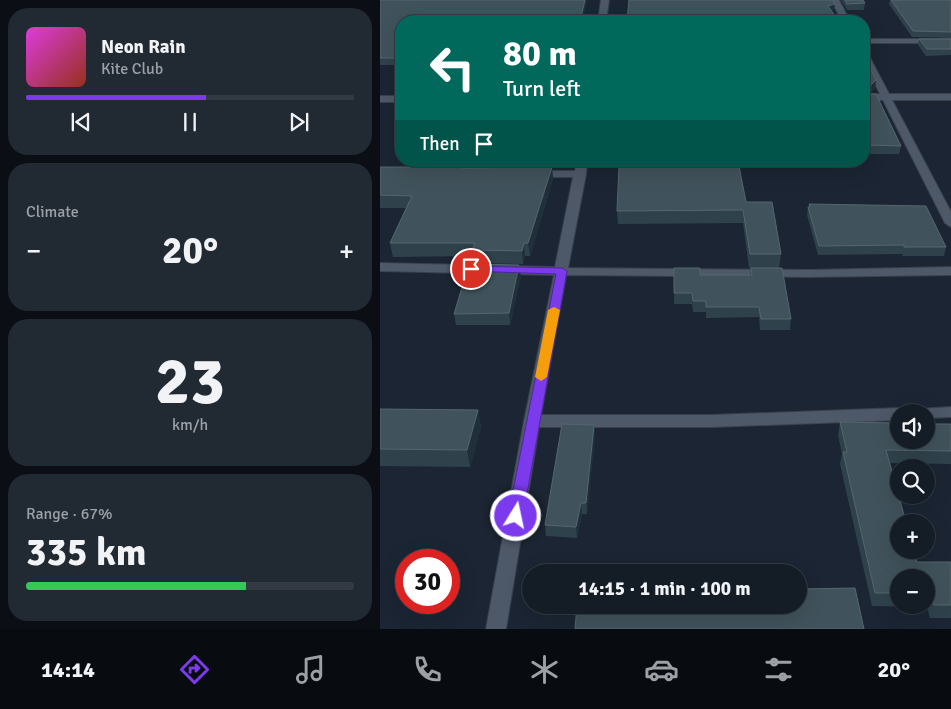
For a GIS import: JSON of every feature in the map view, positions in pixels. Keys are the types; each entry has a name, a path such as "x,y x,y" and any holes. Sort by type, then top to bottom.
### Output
{"street":[{"path":"603,15 605,0"},
{"path":"835,0 843,15"},
{"path":"870,42 951,41"},
{"path":"870,65 951,223"},
{"path":"870,97 951,97"},
{"path":"380,99 395,99"},
{"path":"496,629 532,421 582,168 524,174"},
{"path":"380,267 562,271 883,273 951,271"},
{"path":"935,413 951,412"},
{"path":"532,421 712,421 890,414"}],"building":[{"path":"380,0 585,0 581,15 395,15 395,58 380,58"},
{"path":"629,0 833,0 835,4 828,6 835,15 628,15"},
{"path":"845,0 863,0 865,3 847,4"},
{"path":"891,0 951,0 951,32 913,31"},
{"path":"919,39 951,39 951,49 927,49"},
{"path":"870,68 876,80 870,84"},
{"path":"870,94 876,94 901,146 870,145"},
{"path":"380,167 552,167 528,243 524,243 522,251 472,250 475,243 390,243 412,196 380,195"},
{"path":"619,167 739,167 746,202 772,202 781,254 750,254 743,210 617,211"},
{"path":"809,204 926,206 946,247 904,247 904,245 819,246 808,207 810,207"},
{"path":"469,264 519,265 509,313 454,314"},
{"path":"674,268 700,268 700,275 752,275 751,268 782,268 791,319 761,319 759,307 706,307 706,301 693,301 692,293 674,293"},
{"path":"380,409 478,410 467,450 380,449"},
{"path":"840,422 890,423 890,449 935,449 935,424 951,424 951,451 886,450 890,464 890,504 901,504 904,514 890,514 890,559 916,559 917,562 951,562 951,605 935,605 935,569 890,569 890,593 875,593 843,452 847,452"},
{"path":"562,424 594,425 586,503 581,503 576,527 545,525"},
{"path":"855,588 864,629 575,629 576,614 807,614 807,589"}],"slow traffic":[{"path":"541,377 554,310"}],"route":[{"path":"471,269 562,271 532,421 516,516"}]}
